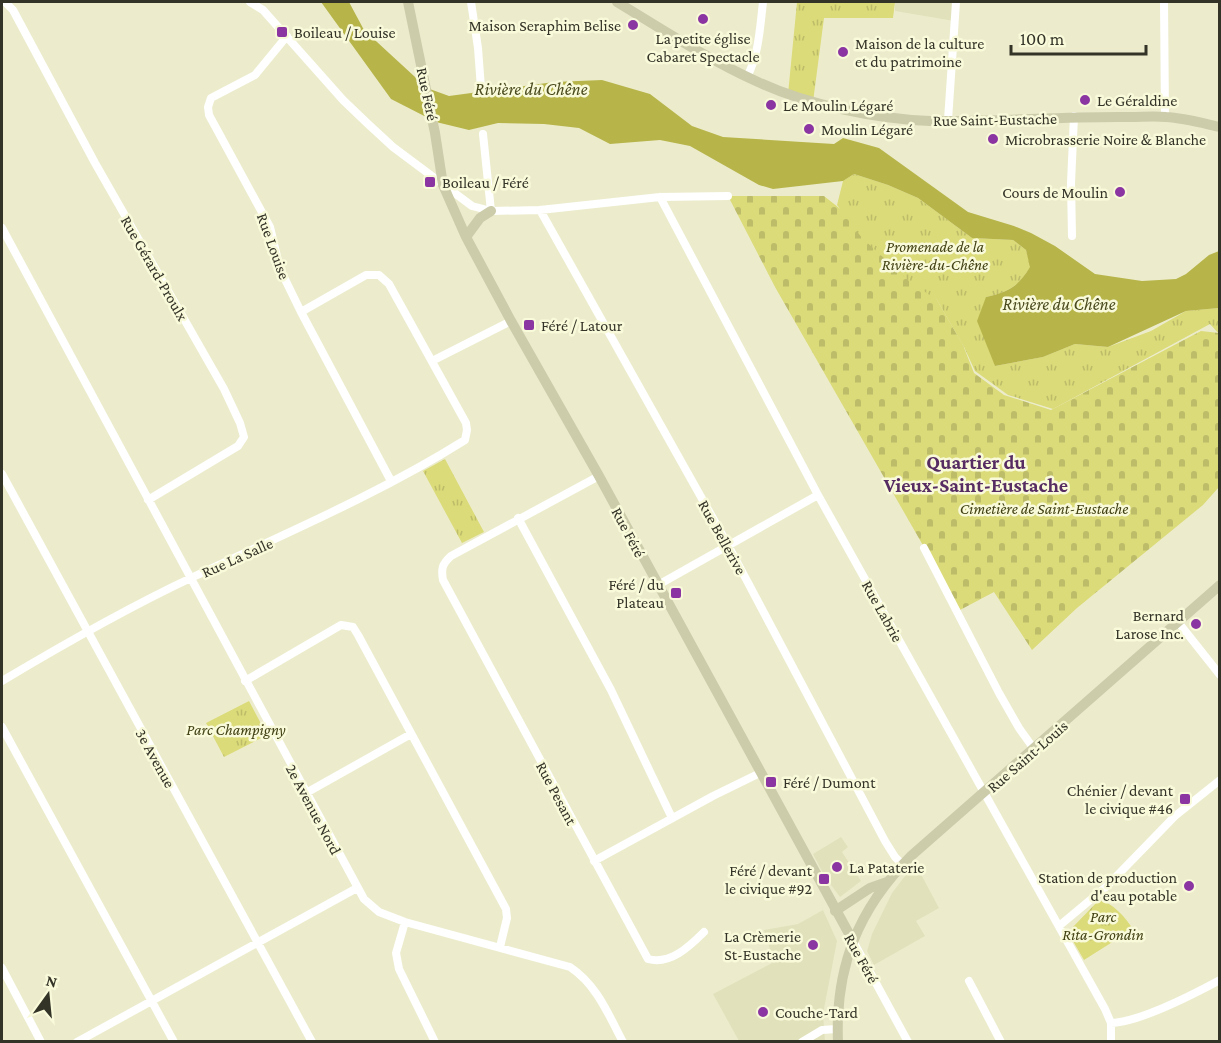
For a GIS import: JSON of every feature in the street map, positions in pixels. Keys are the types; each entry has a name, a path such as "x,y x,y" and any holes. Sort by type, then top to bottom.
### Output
{"street":[{"name":"Rue Gérard-Proulx","path":"5,2 13,10 95,163 224,389 240,423 244,437 238,446 148,500"},
{"path":"250,2 263,10 367,123 393,147 472,207 491,211 540,210 660,197 728,196"},
{"name":"Rue Féré","path":"408,2 435,133 443,185 466,237 908,1041"},
{"path":"471,2 481,88"},
{"name":"Rue Saint-Eustache","path":"617,2 747,77 785,93 883,116 948,120 1019,120 1074,116 1165,117 1220,127"},
{"path":"747,77 759,39 763,2"},
{"path":"948,120 956,2"},
{"path":"1164,2 1165,117"},
{"name":"Rue Louise","path":"287,36 255,75 211,98 208,106 209,115 270,227 280,268 301,312 391,481"},
{"path":"1072,236 1071,183 1074,116"},
{"path":"483,134 491,211"},
{"name":"Rue Labrie","path":"660,197 819,495 1105,1009 1111,1023 1111,1041"},
{"name":"Rue Bellerive","path":"540,210 728,545 885,841 903,865"},
{"path":"466,237 480,218 491,211"},
{"name":"2e Avenue Nord","path":"2,228 364,899 379,912 405,922 570,967 583,975 593,987 623,1041"},
{"path":"301,312 366,275 379,275 389,284 432,361 511,321"},
{"name":"Rue La Salle","path":"2,681 87,632 191,578 294,531 432,460 465,440 467,430 465,423 432,361"},
{"name":"3e Avenue","path":"2,474 312,1041"},
{"path":"599,476 518,518 611,690 672,818"},
{"path":"658,585 819,495"},
{"name":"Rue Pesant","path":"518,518 450,555 442,566 443,580 648,959 658,962 687,949 704,932"},
{"path":"924,548 1004,702 1034,749"},
{"name":"Rue Saint-Louis","path":"838,1041 840,982 853,941 872,903 888,881 903,865 1220,585"},
{"path":"1178,622 1220,675"},
{"path":"245,681 335,629 347,625 352,627 358,634 506,909 507,918 500,947"},
{"path":"2,727 174,1041"},
{"path":"306,793 411,734"},
{"path":"594,861 760,773"},
{"path":"1059,926 1107,886 1175,816 1220,780"},
{"path":"835,911 870,888 888,881"},
{"path":"77,1041 357,888"},
{"path":"405,922 396,953 399,969 435,1041"},
{"path":"2,968 42,1041"},
{"path":"1111,1023 1120,1023 1160,1008 1220,980"},
{"path":"969,981 1001,1041"},
{"path":"802,1041 822,1030 837,1029"}],"shaded area":[{"path":"895,2 956,2 954,21 895,11"},
{"path":"841,837 848,847 842,852 861,881 840,897 825,877 813,854"},
{"path":"915,863 939,908 916,921 925,936 874,965 867,951 872,934 892,893"},
{"path":"823,910 837,941 823,1014 825,1041 739,1041 713,994 774,962 764,930 798,924"}],"green space":[{"path":"797,2 895,2 893,18 824,18 813,102 788,94"},
{"name":"Promenade de la Rivière-du-Chêne","path":"854,174 918,198 972,238 1013,240 1026,250 1031,266 1022,279 1006,291 986,297 995,366 1043,357 1075,344 1108,347 1151,331 1186,311 1219,308 1219,334 1210,324 1053,409 1008,395 975,371 937,300 909,281 862,238 837,205 843,181"},
{"name":"Cimetière de Saint-Eustache","path":"728,196 824,196 882,242 937,300 963,345 974,373 1004,395 1051,410 1201,331 1219,333 1219,487 1203,505 1077,608 1032,650 994,592 960,610 775,287"},
{"path":"445,459 484,532 462,543 423,471"},
{"name":"Parc Champigny","path":"249,701 267,735 224,757 206,723"},
{"name":"Parc Rita-Grondin","path":"1099,900 1114,907 1133,929 1084,960 1070,936 1071,929"}],"water":[{"name":"Rivière du Chêne","path":"321,2 349,2 364,30 427,88 449,96 554,82 602,80 650,94 692,126 723,137 834,144 843,138 879,148 968,212 1031,233 1055,246 1095,274 1142,281 1176,279 1186,274 1209,255 1219,251 1219,308 1186,311 1108,347 1075,344 1043,357 995,366 977,321 986,297 1012,288 1030,267 1026,250 1013,240 972,238 918,198 854,174 843,181 773,189 759,185 690,146 660,140 610,144 579,128 544,124 498,123 469,130 436,122 391,99"}],"place":[{"name":"La petite église Cabaret Spectacle","path":"703,19"},
{"name":"Maison Seraphim Belise","path":"633,25"},
{"name":"Boileau / Louise","path":"282,32"},
{"name":"Maison de la culture et du patrimoine","path":"843,52"},
{"name":"Le Géraldine","path":"1085,100"},
{"name":"Le Moulin Légaré","path":"771,105"},
{"name":"Moulin Légaré","path":"809,129"},
{"name":"Microbrasserie Noire & Blanche","path":"993,139"},
{"name":"Boileau / Féré","path":"430,182"},
{"name":"Cours de Moulin","path":"1120,192"},
{"name":"Féré / Latour","path":"529,325"},
{"name":"Féré / du Plateau","path":"676,593"},
{"name":"Bernard Larose Inc.","path":"1196,624"},
{"name":"Féré / Dumont","path":"771,782"},
{"name":"Chénier / devant le civique #46","path":"1185,799"},
{"name":"La Pataterie","path":"837,867"},
{"name":"Féré / devant le civique #92","path":"824,879"},
{"name":"Station de production d'eau potable","path":"1189,886"},
{"name":"La Crèmerie St-Eustache","path":"813,945"},
{"name":"Couche-Tard","path":"763,1012"}],"district":[{"name":"Quartier du Vieux-Saint-Eustache","path":"976,474"}]}
